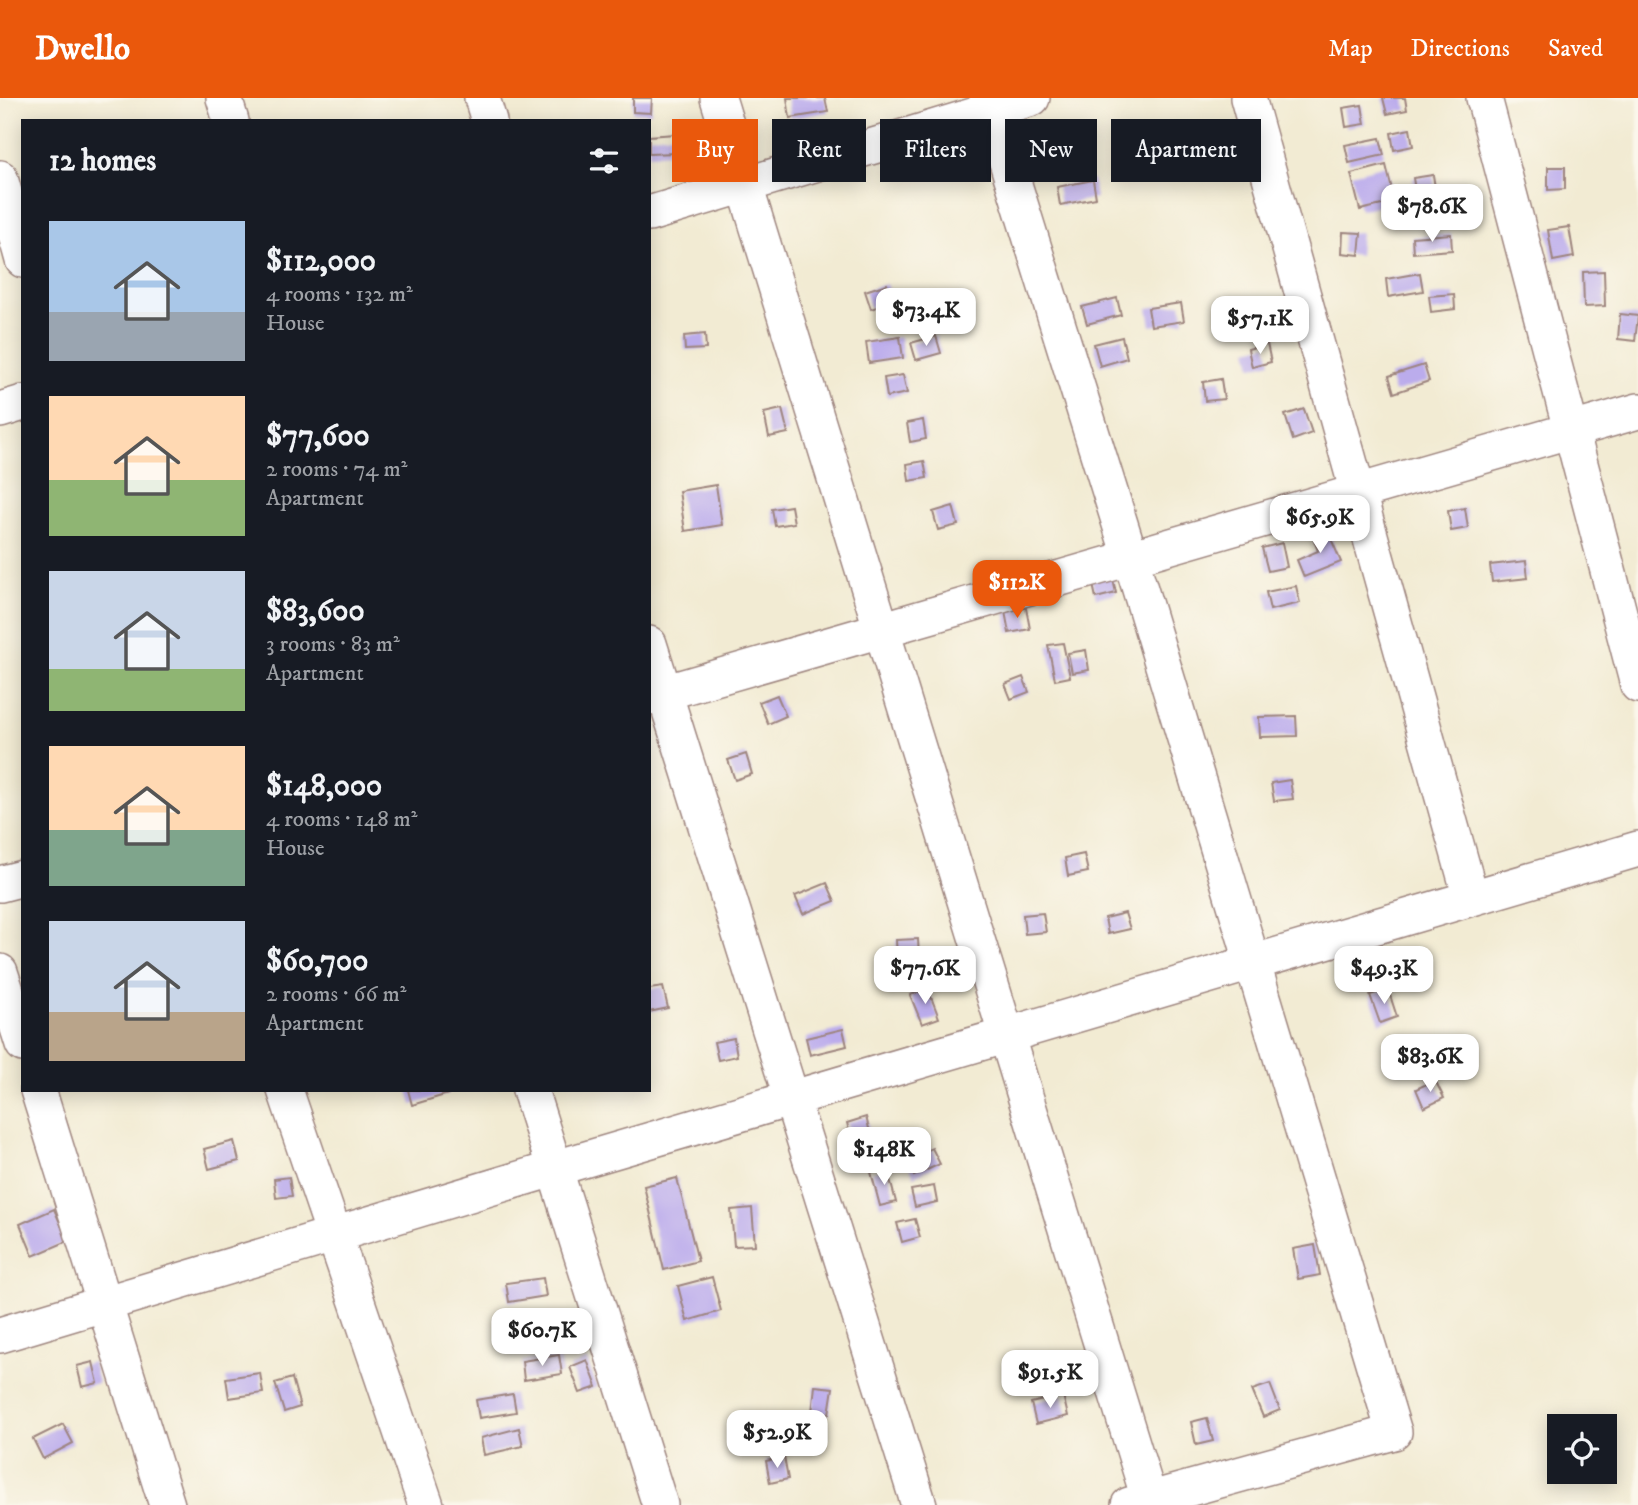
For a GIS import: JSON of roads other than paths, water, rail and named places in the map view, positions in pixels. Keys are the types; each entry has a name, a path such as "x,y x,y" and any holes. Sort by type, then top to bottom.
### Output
{"street":[{"path":"225,98 230,119"},
{"path":"482,98 488,119"},
{"path":"718,98 881,630 1009,1034 1143,1503 1394,1432 1130,556 989,104"},
{"path":"651,213 989,104 1032,98"},
{"path":"1248,98 1471,898"},
{"path":"1484,98 1638,685"},
{"path":"0,178 21,253"},
{"path":"0,410 21,404"},
{"path":"657,695 1638,411"},
{"path":"651,657 657,695 792,1098 919,1505"},
{"path":"0,1335 1638,849"},
{"path":"0,884 21,879"},
{"path":"0,972 21,1038"},
{"path":"39,1092 167,1505"},
{"path":"286,1092 426,1505"},
{"path":"531,1092 660,1505"}]}
